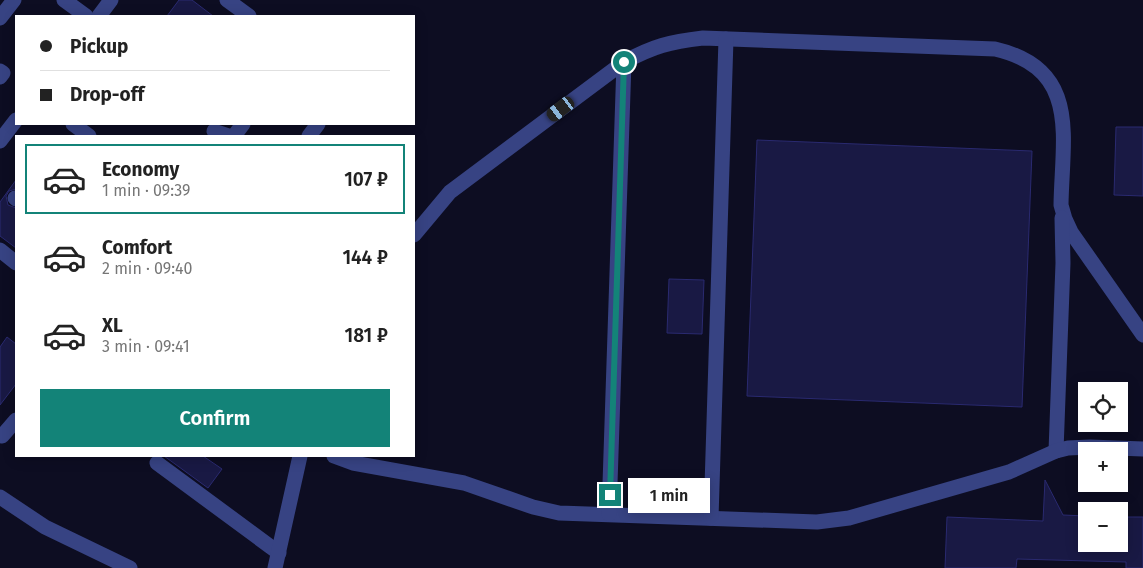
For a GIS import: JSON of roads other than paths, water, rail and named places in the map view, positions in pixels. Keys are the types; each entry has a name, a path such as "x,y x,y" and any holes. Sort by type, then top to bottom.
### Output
{"street":[{"path":"0,18 14,0"},
{"path":"64,0 85,15"},
{"path":"100,15 111,0"},
{"path":"227,0 248,15"},
{"path":"415,234 450,192 624,62 648,49 671,42 703,38 995,49 1013,53 1041,70 1059,99 1063,118 1061,205 1063,263 1056,451"},
{"path":"711,518 726,39"},
{"path":"609,514 624,62"},
{"path":"0,71 3,73 0,77"},
{"path":"0,140 15,121"},
{"path":"74,125 88,135"},
{"path":"214,130 226,135"},
{"path":"1061,205 1071,232 1143,336"},
{"path":"0,250 15,262"},
{"path":"1,436 15,421"},
{"path":"337,457 353,463 464,483 533,507 559,513 817,522 849,518 1009,472 1056,451 1090,447 1143,449"},
{"path":"157,463 277,561 300,457"},
{"path":"0,497 45,527 130,568"}]}
